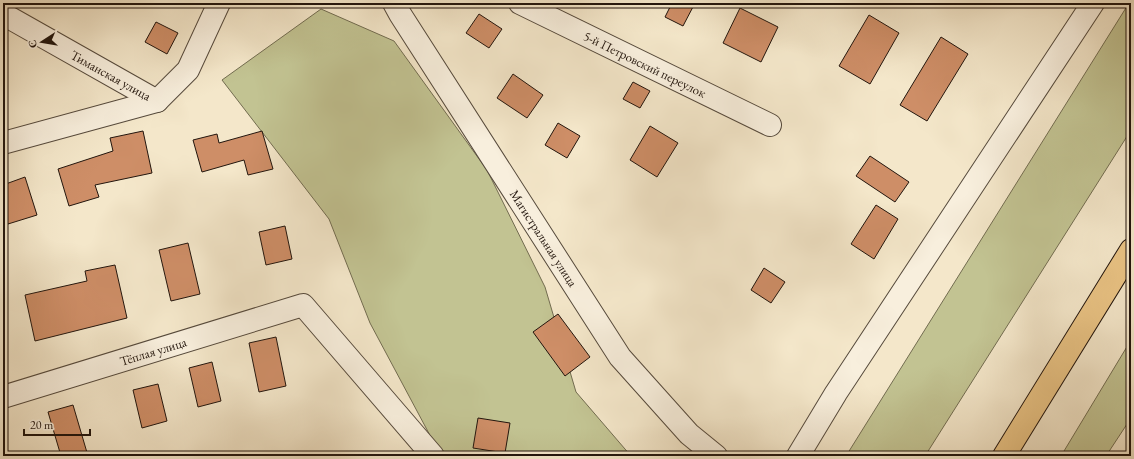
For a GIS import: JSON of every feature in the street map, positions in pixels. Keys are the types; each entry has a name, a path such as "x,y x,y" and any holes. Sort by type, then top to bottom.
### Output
{"main road":[{"path":"1004,456 1131,250"}],"street":[{"path":"3,143 157,101 188,70 219,3"},
{"name":"Магистральная улица","path":"394,3 620,357 689,434 716,456"},
{"name":"5-й Петровский переулок","path":"520,3 770,125"},
{"path":"798,456 836,392 1093,3"},
{"name":"Тиманская улица","path":"3,14 157,101"},
{"name":"Тёплая улица","path":"3,397 303,305 433,454 433,456"}],"green space":[{"path":"1129,3 1131,3 1131,130 925,456 846,456"},
{"path":"321,9 394,41 487,170 545,287 576,392 631,456 441,456 370,323 329,219 222,80"},
{"path":"1131,340 1131,418 1106,456 1061,456"}],"building":[{"path":"672,3 695,3 683,26 665,17"},
{"path":"740,8 778,27 761,62 723,43"},
{"path":"479,14 502,29 489,48 466,33"},
{"path":"869,15 899,33 870,84 839,66"},
{"path":"156,22 178,33 167,54 145,42"},
{"path":"941,37 968,54 927,121 900,105"},
{"path":"513,74 543,95 527,118 497,98"},
{"path":"633,82 650,91 640,108 623,99"},
{"path":"558,123 580,136 567,158 545,145"},
{"path":"650,126 678,143 657,177 630,160"},
{"path":"143,131 152,173 95,185 99,197 69,206 58,169 113,151 110,138"},
{"path":"262,131 273,169 248,175 244,160 202,172 193,140 217,134 219,143"},
{"path":"870,156 909,182 895,202 856,176"},
{"path":"25,177 37,215 8,224 3,209 3,185"},
{"path":"876,205 898,219 874,259 851,244"},
{"path":"285,226 292,259 266,265 259,232"},
{"path":"188,243 200,294 171,301 159,250"},
{"path":"115,265 127,318 35,341 25,295 87,281 85,271"},
{"path":"764,268 785,282 771,303 751,290"},
{"path":"558,314 590,357 565,376 533,332"},
{"path":"276,337 286,386 259,392 249,343"},
{"path":"212,362 221,401 198,407 189,368"},
{"path":"158,384 167,421 142,428 133,390"},
{"path":"73,405 88,456 61,456 48,412"},
{"path":"478,418 510,423 505,453 473,448"}]}
